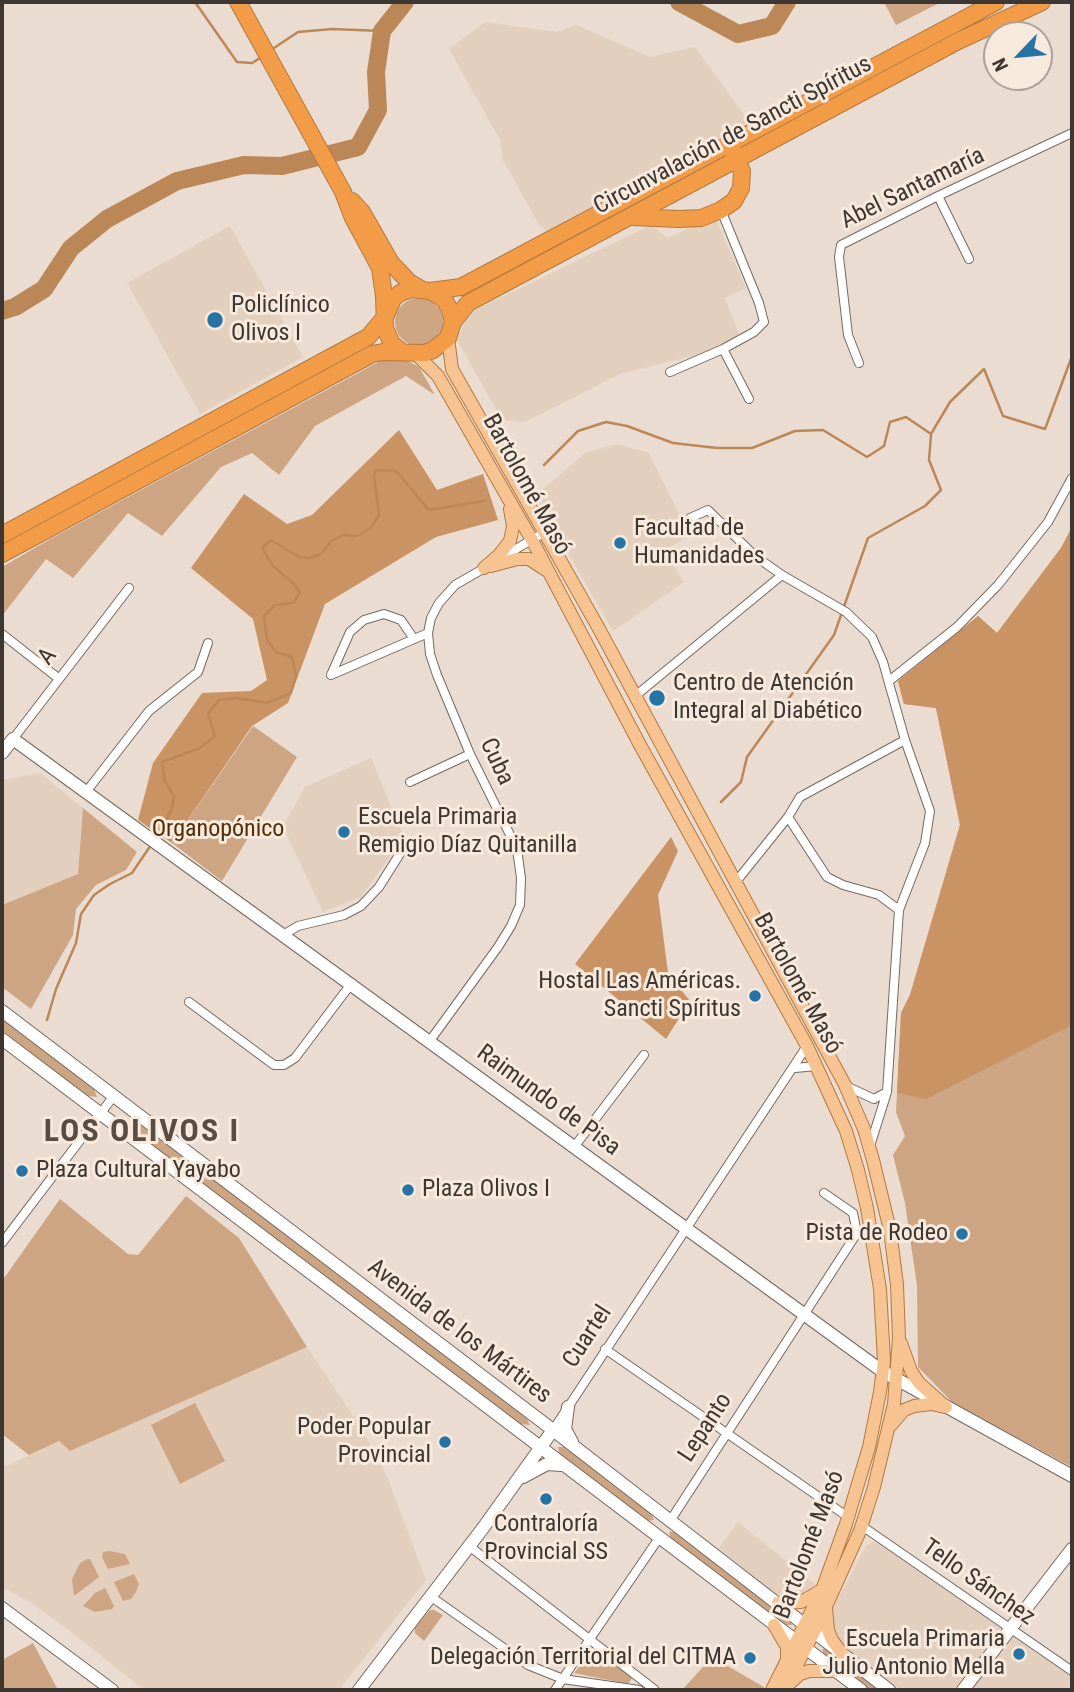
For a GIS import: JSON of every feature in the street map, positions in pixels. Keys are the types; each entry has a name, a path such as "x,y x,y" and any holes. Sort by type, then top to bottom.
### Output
{"highway":[{"path":"238,2 344,192 353,218 380,268 387,336 392,344 408,353"},
{"name":"Circunvalación de Sancti Spíritus","path":"426,290 461,287 996,2"},
{"name":"Circunvalación de Sancti Spíritus","path":"453,322 468,303 958,41 1042,2"},
{"path":"629,217 701,218 734,201 741,188 741,171 728,144"},
{"path":"2,554 372,354 433,350 448,338 453,322 444,299 409,282 391,263 362,212 344,192"},
{"path":"541,244 556,256"},
{"path":"2,536 368,337 400,293 411,289 426,290"}],"main road":[{"name":"Bartolomé Masó","path":"448,338 452,369 545,532 834,1064 870,1146 890,1230 897,1285 899,1338 894,1404 862,1526 826,1605 810,1628"},
{"name":"Bartolomé Masó","path":"408,353 438,376 504,492 640,746 807,1046 846,1131 867,1208 880,1289 882,1371 869,1447 810,1628"},
{"path":"484,568 510,541 513,526 504,492"},
{"path":"484,568 517,559 529,559 550,574"},
{"name":"Raimundo de Pisa","path":"13,738 882,1371 1072,1476"},
{"name":"A","path":"2,752 13,738"},
{"name":"Avenida de los Mártires","path":"2,1011 553,1430 889,1690"},
{"name":"Avenida de los Mártires","path":"2,1039 861,1690"},
{"path":"817,1066 834,1064"},
{"path":"121,1130 133,1112"},
{"path":"899,1338 911,1371 919,1383 946,1407"},
{"path":"888,1429 904,1410 914,1406 931,1404 946,1407"},
{"path":"537,1418 551,1417 568,1407"},
{"path":"568,1407 565,1429 576,1448"},
{"path":"517,1481 526,1456 525,1445 518,1430"},
{"name":"Cuartel","path":"359,1690 470,1546 553,1430"},
{"path":"517,1481 547,1464 562,1465"},
{"name":"Lepanto","path":"659,1538 670,1521"},
{"path":"963,1690 1072,1549"},
{"path":"778,1603 801,1602 822,1590"},
{"path":"826,1605 828,1630 844,1656"},
{"path":"2,1608 112,1690"},
{"path":"774,1625 788,1647 787,1661"},
{"path":"801,1645 810,1628"},
{"name":"Bartolomé Masó","path":"772,1690 787,1661 801,1645"},
{"name":"Bartolomé Masó","path":"785,1688 801,1645"},
{"path":"785,1688 800,1674 809,1671 836,1671"}],"street":[{"name":"Abel Santamaría","path":"859,363 848,335 839,257 841,245 1072,133"},
{"path":"939,196 969,259"},
{"path":"670,372 723,349 754,332 764,322 759,303 721,210"},
{"path":"723,349 749,399"},
{"path":"889,681 957,627 998,585 1048,522 1072,478"},
{"path":"690,518 708,510 755,556 846,612 872,637 889,681 905,740 930,811 925,843 899,910 887,1092 870,1146"},
{"path":"414,639 401,620 384,614 364,621 350,632 331,675 428,633 431,618 439,603 455,585 545,532"},
{"path":"634,697 782,575"},
{"name":"A","path":"13,738 129,587"},
{"name":"Cuba","path":"428,633 430,654 437,675 470,754 517,849 520,864 520,905 511,926 429,1042"},
{"path":"2,634 58,678"},
{"path":"86,792 149,711 198,673 208,643"},
{"path":"735,883 788,817 800,797 905,740"},
{"path":"411,782 470,754"},
{"path":"788,817 827,877 843,885 879,895 899,910"},
{"path":"283,935 298,926 344,915 361,906 379,887 406,844"},
{"path":"188,1002 274,1065 284,1065 295,1058 351,985"},
{"name":"Cuartel","path":"553,1430 795,1068 807,1046"},
{"path":"574,1147 644,1055"},
{"path":"795,1068 817,1066"},
{"path":"845,1085 874,1099 887,1092"},
{"path":"2,1243 113,1097"},
{"name":"Lepanto","path":"670,1521 857,1233 853,1213 824,1193"},
{"path":"605,1349 848,1517"},
{"name":"Tello Sánchez","path":"862,1526 1072,1671"},
{"name":"Lepanto","path":"555,1690 659,1538"},
{"path":"470,1546 655,1690"},
{"path":"430,1596 528,1665 563,1679 624,1690 639,1690"}],"shaded area":[{"path":"485,22 557,32 576,25 650,57 695,47 750,123 546,231 538,223 503,160 500,140 449,49"},
{"path":"715,217 746,288 725,298 739,334 708,352 620,374 525,422 502,420 457,340 469,313 651,225 667,238"},
{"name":"Policlínico Olivos I","path":"230,226 303,357 200,414 127,283"},
{"path":"399,430 437,490 483,474 498,520 436,537 325,604 288,703 252,726 172,843 138,820 153,763 202,693 251,691 267,680 253,619 191,568 244,494 287,524 312,515"},
{"name":"Facultad de Humanidades","path":"617,444 649,453 690,535 664,551 684,582 613,631 535,496 585,453"},
{"path":"1072,527 1072,1025 926,1099 897,1093 901,1013 910,995 960,825 936,708 904,704 898,681 978,616 997,633 1061,548"},
{"name":"Escuela Primaria Remigio Díaz Quitanilla","path":"371,758 404,838 361,897 323,912 283,827 305,787"},
{"path":"40,773 83,808 78,874 2,905 2,780"},
{"path":"671,837 678,851 658,895 668,973 690,1001 666,1039 575,964"},
{"path":"307,1347 363,1431 387,1476 426,1580 339,1690 144,1690 66,1628 30,1602 2,1587 2,1468 59,1441 70,1451"},
{"path":"738,1522 816,1585 797,1598 775,1594 719,1548"},
{"path":"873,1542 881,1543 1001,1628 954,1690 901,1690 842,1646 837,1639 833,1627 833,1608 866,1546"},
{"name":"Escuela Primaria Julio Antonio Mella","path":"1013,1632 1072,1676 1072,1690 970,1690"}],"green space":[{"path":"884,2 941,2 896,25"},
{"path":"419,298 436,305 443,322 436,339 419,346 402,339 395,322 402,305"},
{"path":"382,360 408,361 419,367 435,395 406,376 315,426 279,475 252,453 221,467 162,536 128,513 73,578 46,559 2,616 2,567"},
{"path":"1072,527 1070,1466 953,1403 918,1367 917,1286 905,1203 893,1155 905,1136 896,1112 901,1013 910,995 960,825 936,708 904,704 898,681 978,616 997,633 1061,548"},
{"name":"Organopónico","path":"253,726 297,757 222,881 172,843"},
{"path":"83,808 137,852 126,870 96,885 76,909 73,935 31,1009 2,987 2,905 78,874"},
{"path":"2,1017 94,1089 97,1097 87,1096 2,1030"},
{"path":"136,1126 144,1126 525,1415 530,1425 520,1424 137,1134"},
{"path":"186,1196 239,1238 307,1347 70,1451 59,1441 29,1455 2,1434 2,1281 60,1199 128,1254 138,1255"},
{"path":"195,1403 225,1461 180,1484 151,1425"},
{"path":"558,1447 565,1447 651,1513 654,1520 647,1521 559,1454"},
{"path":"678,1531 788,1617 792,1625 784,1625 671,1539 669,1532"},
{"path":"103,1552 125,1554 130,1564 108,1569 102,1557"},
{"path":"90,1559 99,1577 74,1596 72,1579 80,1563"},
{"path":"134,1574 139,1584 136,1592 131,1599 123,1601 114,1582"},
{"path":"105,1588 114,1606 112,1609 95,1612 83,1606 95,1593"},
{"path":"430,1610 443,1615 424,1641 415,1633 415,1627"},
{"path":"33,1643 58,1690 2,1690 2,1660"},
{"path":"595,1648 633,1677 628,1684 574,1673"},
{"path":"822,1649 832,1649 885,1690 868,1690 825,1657"},
{"path":"712,1657 764,1687 763,1690 682,1690"}],"waterway":[{"path":"195,2 237,62 252,63 263,56"},
{"path":"2,311 15,307 44,289 71,248 107,219 177,181 244,165 282,166 358,147 378,110 376,72 382,31 405,2"},
{"path":"679,2 738,34 772,26 787,2"},
{"path":"271,50 298,32 332,29 382,31"},
{"path":"544,465 578,431 606,422 627,426 673,443 717,448 752,448 795,431 823,430 867,457 884,446 890,422 906,417 931,434 950,402 984,369 1003,416 1045,429 1072,356"},
{"path":"721,802 741,782 747,757 834,635 868,538 925,506 941,490 929,460 931,435"},
{"path":"156,836 172,809 174,796 165,782 162,762 200,748 215,736 208,714 219,700 237,698 267,703 291,693 296,676 292,657 276,652 267,640 264,616 275,605 293,603 300,593 294,584 273,566 262,548 271,540 299,557 310,558 321,554 331,541 343,535 357,536 371,528 379,515 374,476 376,470 396,471 429,510 484,501"},
{"path":"47,1020 56,989 76,943 81,914 94,895 132,873 151,845"}],"place":[{"name":"Policlínico Olivos I","path":"215,320"},
{"name":"Facultad de Humanidades","path":"620,543"},
{"name":"Centro de Atención Integral al Diabético","path":"657,698"},
{"name":"Escuela Primaria Remigio Díaz Quitanilla","path":"344,832"},
{"name":"Hostal Las Américas. Sancti Spíritus","path":"755,996"},
{"name":"Plaza Cultural Yayabo","path":"22,1171"},
{"name":"Plaza Olivos I","path":"408,1190"},
{"name":"Pista de Rodeo","path":"962,1234"},
{"name":"Poder Popular Provincial","path":"445,1442"},
{"name":"Contraloría Provincial SS","path":"546,1499"},
{"name":"Escuela Primaria Julio Antonio Mella","path":"1019,1654"},
{"name":"Delegación Territorial del CITMA","path":"750,1658"}],"district":[{"name":"LOS OLIVOS I","path":"142,1133"}]}
